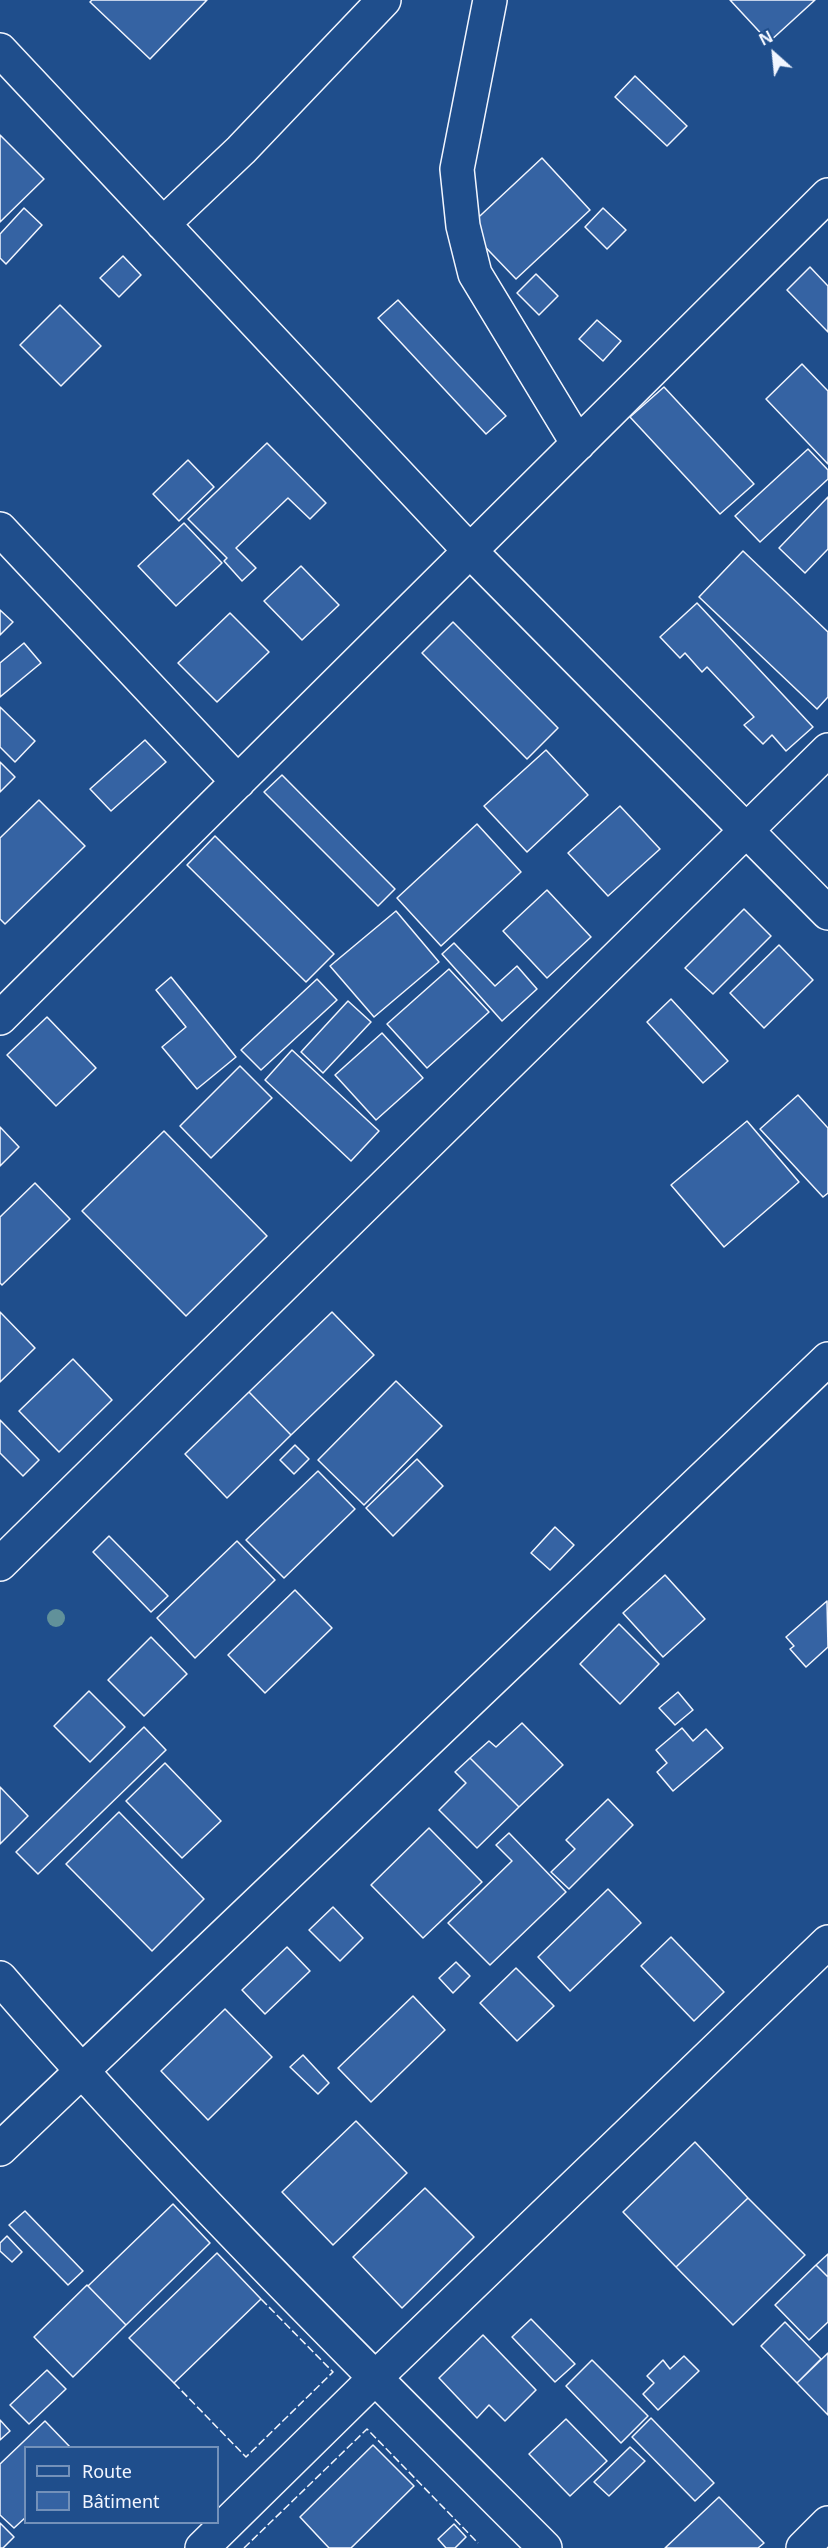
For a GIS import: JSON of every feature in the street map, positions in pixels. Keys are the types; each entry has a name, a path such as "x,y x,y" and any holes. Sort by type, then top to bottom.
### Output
{"street":[{"path":"163,224 241,150 384,0"},
{"path":"490,0 457,169 463,226 474,274 578,444"},
{"path":"0,50 470,551 828,913"},
{"path":"5,1004 238,782 828,195"},
{"path":"0,530 238,782"},
{"path":"0,1564 828,750"},
{"path":"0,2149 828,1359"},
{"path":"202,2548 375,2378 828,1942"},
{"path":"0,1978 80,2071 375,2378 545,2548"},
{"path":"803,2548 828,2523"}],"building":[{"path":"92,0 207,0 150,59 90,2"},
{"path":"730,0 815,0 769,42"},
{"path":"635,76 687,126 667,146 615,97"},
{"path":"0,135 44,179 0,222"},
{"path":"542,158 590,210 516,279 467,228"},
{"path":"24,208 42,225 6,264 0,258 0,234"},
{"path":"603,208 626,230 607,249 585,227"},
{"path":"123,256 141,275 119,297 100,278"},
{"path":"810,267 828,286 828,332 787,290"},
{"path":"536,274 558,296 539,315 517,293"},
{"path":"398,300 506,416 486,434 378,318"},
{"path":"60,305 101,346 61,386 20,345"},
{"path":"597,320 621,341 603,361 579,339"},
{"path":"802,364 828,391 828,464 766,399"},
{"path":"664,387 754,484 720,514 630,417"},
{"path":"267,443 326,503 310,519 288,498 236,548 256,568 242,581 224,561 227,558 188,519"},
{"path":"808,449 828,470 828,479 760,542 735,516"},
{"path":"188,460 214,487 179,521 153,494"},
{"path":"828,497 828,549 805,573 779,548"},
{"path":"184,523 222,563 176,606 138,566"},
{"path":"743,551 828,632 828,697 817,709 699,597"},
{"path":"301,566 339,605 302,640 264,601"},
{"path":"697,603 813,727 786,751 772,735 763,744 744,725 754,717 707,667 702,672 685,653 680,658 660,637"},
{"path":"0,610 13,622 0,635"},
{"path":"230,613 269,652 217,702 178,663"},
{"path":"453,622 558,728 527,759 422,653"},
{"path":"24,643 41,663 0,697 0,663"},
{"path":"0,707 35,741 15,762 0,747"},
{"path":"145,740 166,762 111,811 90,789"},
{"path":"546,750 588,795 527,852 484,806"},
{"path":"0,762 15,777 0,792"},
{"path":"282,775 395,889 378,906 264,792"},
{"path":"39,800 85,846 5,924 0,919 0,838"},
{"path":"620,806 660,849 608,896 568,853"},
{"path":"477,824 521,872 441,946 397,898"},
{"path":"215,836 334,954 306,982 187,865"},
{"path":"547,890 591,937 547,978 503,931"},
{"path":"744,909 771,936 713,994 685,968"},
{"path":"396,911 439,962 374,1017 330,966"},
{"path":"454,943 495,986 517,966 537,989 502,1021 442,954"},
{"path":"779,945 813,980 764,1028 730,993"},
{"path":"449,969 489,1012 427,1068 387,1024"},
{"path":"171,977 236,1057 197,1089 162,1047 186,1027 156,990"},
{"path":"317,979 337,1000 261,1070 241,1050"},
{"path":"671,999 728,1061 703,1083 647,1022"},
{"path":"348,1001 371,1022 323,1073 301,1052"},
{"path":"47,1017 96,1068 56,1106 7,1055"},
{"path":"382,1033 423,1078 376,1120 335,1075"},
{"path":"292,1050 379,1131 351,1161 265,1080"},
{"path":"240,1066 272,1098 211,1158 180,1126"},
{"path":"798,1095 828,1128 828,1193 823,1197 760,1129"},
{"path":"747,1121 799,1182 724,1247 671,1185"},
{"path":"0,1127 19,1147 0,1166"},
{"path":"164,1131 267,1236 186,1316 82,1211"},
{"path":"35,1183 70,1219 2,1285 0,1283 0,1217"},
{"path":"0,1312 35,1348 0,1382"},
{"path":"332,1312 374,1355 291,1435 249,1392"},
{"path":"73,1359 112,1400 59,1452 19,1411"},
{"path":"396,1381 442,1426 364,1505 318,1460"},
{"path":"249,1392 291,1435 227,1498 185,1454"},
{"path":"0,1420 39,1460 23,1476 0,1453"},
{"path":"295,1445 309,1459 294,1474 280,1460"},
{"path":"417,1459 443,1486 393,1536 366,1508"},
{"path":"318,1471 355,1509 284,1578 246,1540"},
{"path":"555,1527 574,1545 550,1570 531,1553"},
{"path":"109,1536 168,1596 151,1612 93,1552"},
{"path":"237,1541 275,1580 195,1658 157,1618"},
{"path":"665,1575 705,1619 663,1657 623,1613"},
{"path":"295,1590 332,1628 265,1693 228,1655"},
{"path":"827,1601 828,1647 806,1667 790,1649 794,1646 786,1637"},
{"path":"619,1624 659,1664 620,1704 580,1664"},
{"path":"151,1637 187,1674 144,1716 108,1680"},
{"path":"89,1691 125,1727 90,1762 54,1726"},
{"path":"678,1692 693,1710 675,1725 659,1708"},
{"path":"522,1723 563,1765 519,1807 470,1758 489,1741 496,1747"},
{"path":"144,1727 166,1750 38,1874 16,1852"},
{"path":"682,1728 693,1741 706,1729 723,1748 673,1791 657,1772 667,1763 656,1750"},
{"path":"470,1758 519,1807 477,1848 439,1810 466,1783 455,1772"},
{"path":"165,1763 221,1821 182,1858 126,1801"},
{"path":"0,1787 28,1816 0,1844"},
{"path":"608,1799 633,1825 569,1889 551,1872 575,1849 566,1840"},
{"path":"119,1812 204,1899 152,1951 66,1864"},
{"path":"429,1828 482,1882 423,1938 371,1885"},
{"path":"509,1833 566,1892 490,1965 448,1923 512,1861 496,1845"},
{"path":"608,1889 641,1923 570,1991 538,1957"},
{"path":"333,1907 363,1938 340,1961 309,1930"},
{"path":"671,1937 724,1992 694,2021 641,1966"},
{"path":"287,1947 310,1971 265,2014 242,1990"},
{"path":"456,1962 470,1976 453,1993 439,1978"},
{"path":"516,1968 554,2006 517,2041 480,2003"},
{"path":"413,1996 445,2030 371,2102 338,2068"},
{"path":"225,2009 272,2057 208,2120 161,2071"},
{"path":"303,2055 329,2083 318,2094 290,2067"},
{"path":"356,2121 407,2173 333,2245 282,2192"},
{"path":"695,2142 748,2198 676,2267 623,2212"},
{"path":"425,2188 474,2237 402,2308 353,2257"},
{"path":"748,2198 805,2255 733,2325 676,2267"},
{"path":"173,2204 210,2243 126,2325 88,2286"},
{"path":"25,2211 83,2271 68,2285 9,2225"},
{"path":"7,2236 22,2252 12,2262 0,2251 0,2243"},
{"path":"217,2253 261,2299 174,2383 129,2338"},
{"path":"828,2254 828,2277 816,2265"},
{"path":"816,2265 828,2277 828,2322 809,2340 775,2305"},
{"path":"87,2285 126,2325 73,2377 34,2337"},
{"path":"531,2319 575,2364 555,2382 512,2337"},
{"path":"785,2322 821,2359 797,2383 761,2346"},
{"path":"483,2335 536,2390 505,2421 489,2405 477,2418 439,2378"},
{"path":"828,2353 828,2415 797,2383"},
{"path":"684,2356 699,2371 658,2410 643,2394 654,2383 647,2376 663,2360 670,2369"},
{"path":"592,2360 648,2416 621,2443 566,2386"},
{"path":"47,2370 66,2389 29,2424 10,2405"},
{"path":"651,2418 714,2483 695,2501 632,2437"},
{"path":"566,2419 607,2461 570,2496 529,2454"},
{"path":"0,2420 10,2431 0,2440"},
{"path":"45,2421 69,2446 24,2446 24,2519 14,2528 0,2515 0,2464"},
{"path":"373,2445 414,2486 351,2548 329,2548 300,2517"},
{"path":"630,2447 645,2461 609,2496 594,2482"},
{"path":"719,2497 764,2543 758,2548 665,2548"},
{"path":"0,2523 14,2537 3,2548 0,2548"},
{"path":"454,2524 466,2537 455,2548 446,2548 438,2539"}],"fence":[{"path":"174,2383 246,2457 333,2372 261,2299"},
{"path":"244,2548 367,2429 478,2543"}]}
